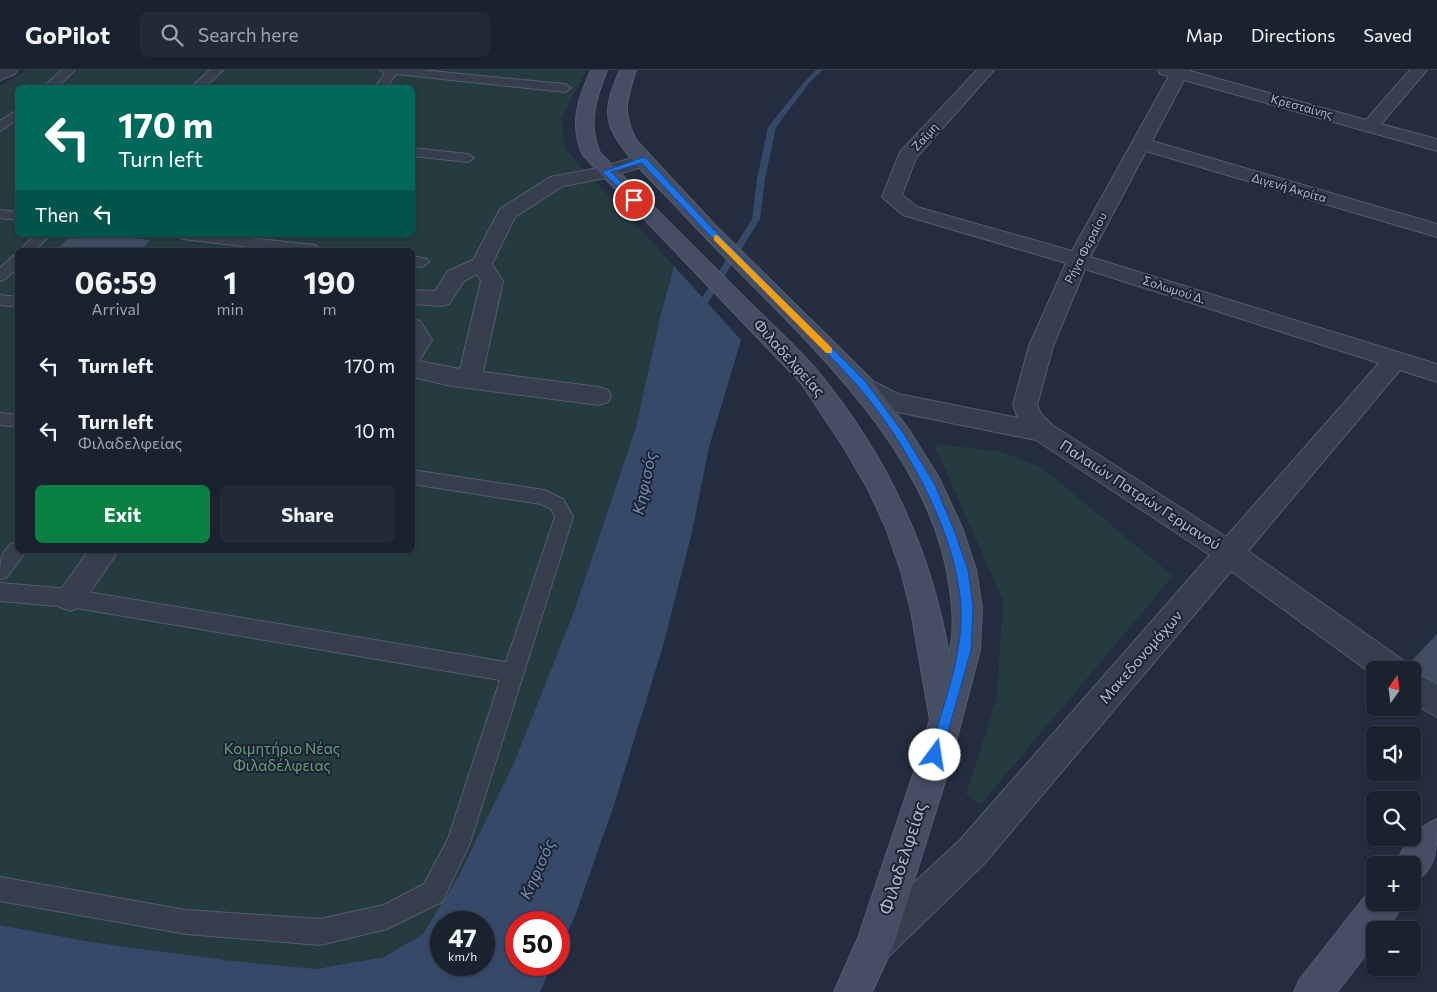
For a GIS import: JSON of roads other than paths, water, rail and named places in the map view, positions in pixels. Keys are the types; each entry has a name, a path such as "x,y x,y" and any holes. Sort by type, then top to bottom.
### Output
{"main road":[{"name":"Φιλαδελφείας","path":"599,70 586,107 584,136 592,155 606,172 809,377 832,407 894,513 910,551 922,592 944,720"},
{"name":"Φιλαδελφείας","path":"628,70 619,94 617,114 623,133 644,160 706,227 861,384 900,437 930,485 949,530 962,570 967,608 965,650 931,772 876,944 853,992"},
{"path":"1420,856 1437,836"},
{"path":"1313,992 1377,911"}],"street":[{"path":"0,74 8,70"},
{"name":"Ζαΐμη","path":"910,211 892,197 907,156 986,70"},
{"path":"1370,126 1419,70"},
{"name":"Κρεσταίνης","path":"1176,71 1437,145"},
{"name":"Ρήγα Φεραίου","path":"1043,432 1031,419 1025,405 1041,346 1078,260 1142,144 1176,71"},
{"name":"Διγενή Ακρίτα","path":"1142,144 1437,231"},
{"path":"415,297 441,299 456,276 481,264 507,213 557,181 606,172 644,160"},
{"name":"Σολωμού Δ.","path":"910,211 1078,260 1437,373"},
{"path":"470,380 492,282 481,264"},
{"path":"415,332 420,340 415,349"},
{"name":"Μακεδονομάχων","path":"876,944 972,852 1395,360"},
{"path":"415,369 470,380 599,396"},
{"name":"Παλαιών Πατρών Γερμανού","path":"861,384 892,402 1043,432 1230,554 1379,661"},
{"path":"70,598 102,553"},
{"path":"1421,691 1437,702"}],"lane":[{"path":"52,85 69,70"},
{"path":"200,85 217,70"},
{"path":"382,85 391,70 565,88"},
{"path":"0,127 15,115"},
{"path":"415,152 468,158"},
{"path":"0,214 15,216"},
{"path":"29,248 41,237"},
{"path":"202,237 299,248"},
{"path":"0,276 15,262"},
{"path":"0,300 15,302"},
{"path":"0,419 15,421"},
{"path":"0,889 186,922 320,932 387,917 433,893 458,843 564,517 557,504 544,498 415,477"},
{"path":"0,571 15,553"},
{"path":"0,592 70,598 514,673"}],"water":[{"path":"674,266 741,340 709,447 692,532 663,646 614,805 575,916 570,927 570,911 505,911 505,976 547,976 540,992 0,992 0,925 91,942 224,960 316,969 384,957 423,934 430,923 430,976 495,976 495,911 437,911 458,877 513,765 572,617 636,427 661,314"}],"waterway":[{"name":"Κηφισός","path":"698,312 756,219 761,179 772,127 808,81 820,70"}],"park label":[{"name":"Κοιμητήριο Νέας Φιλαδέλφειας","path":"282,758"}]}
